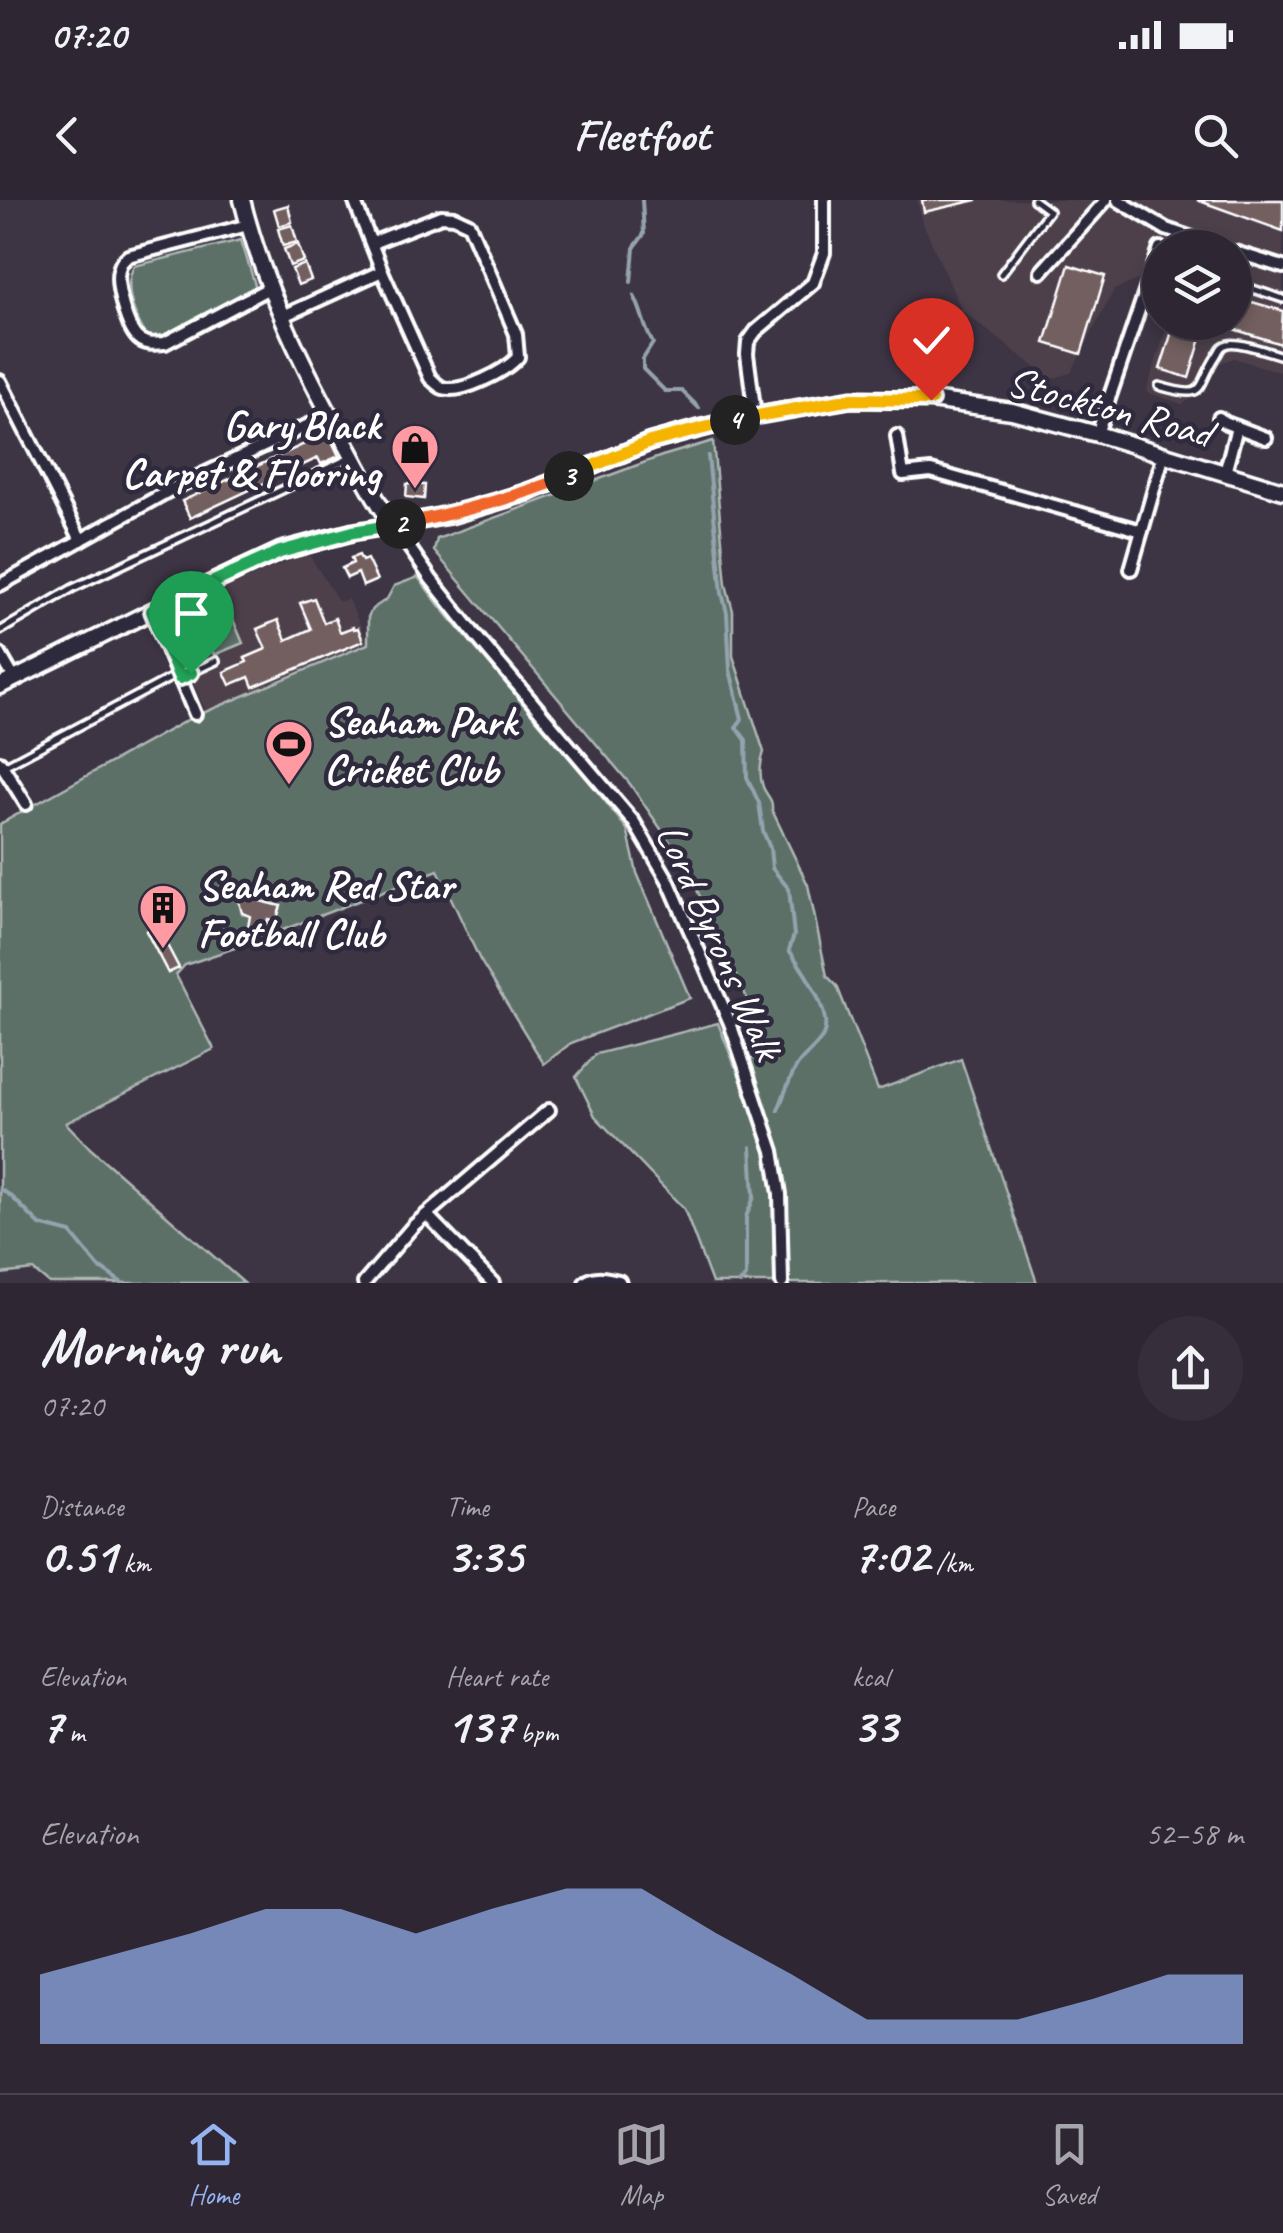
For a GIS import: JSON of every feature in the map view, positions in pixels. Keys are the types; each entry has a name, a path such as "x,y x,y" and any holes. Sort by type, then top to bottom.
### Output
{"main road":[{"path":"242,200 281,316 379,507 394,525"},
{"name":"Stockton Road","path":"0,686 280,552 353,532 452,515 526,493 650,442 754,415 852,399 931,400 1012,412 1283,491"}],"street":[{"path":"354,200 382,271 430,378 440,387 454,389 510,366 518,356 516,334 469,224 440,216 372,243"},
{"path":"754,415 748,342 813,283 824,252 824,200"},
{"path":"1041,272 1106,200"},
{"path":"1118,200 1166,230"},
{"path":"248,225 128,256 120,265 118,277 128,322 142,342 165,343 269,288"},
{"path":"1252,257 1283,267"},
{"path":"281,316 382,271"},
{"path":"1097,434 1142,301"},
{"path":"0,382 81,540"},
{"path":"0,585 174,488 330,415"},
{"path":"1219,418 1266,438"},
{"path":"1225,473 1237,427"},
{"path":"896,436 903,474 931,470 1142,531"},
{"path":"1131,569 1164,454"},
{"name":"Lord Byrons Walk","path":"394,525 476,636 634,822 668,880 730,1023 773,1151 780,1194 782,1283"},
{"path":"152,611 195,714"},
{"path":"0,654 16,680"},
{"path":"1,764 26,804"},
{"path":"364,1283 413,1226 549,1110"},
{"path":"427,1215 492,1283"},
{"path":"584,1283 602,1278 620,1283"}],"lane":[{"path":"1001,274 1049,211 1034,200"},
{"path":"1252,289 1283,299"},
{"path":"1159,386 1194,392 1202,386 1222,347 1232,343 1283,356"},
{"path":"0,631 73,588 353,457"},
{"path":"1,764 216,661"}],"shaded area":[{"path":"917,200 1283,200 1283,373 1234,358 1219,363 1205,392 1182,404 1146,392 1163,340 1252,340 1252,230 1142,230 1142,278 1114,290 1071,373 1051,379 962,311 922,221"},
{"path":"308,553 339,602 348,599 369,644 206,712 164,614"}],"green space":[{"path":"241,240 256,288 166,337 148,338 130,293 134,266"},
{"path":"713,441 726,584 733,611 733,656 764,752 762,783 808,885 827,976 837,986 878,1090 961,1059 1037,1283 712,1283 684,1209 595,1116 576,1077 596,1054 718,1023 735,1066 761,1055 757,1020 685,864 630,784 434,551 437,539"},
{"path":"418,577 627,829 637,873 690,998 571,1043 544,1064 480,960 438,870 185,965 176,975 214,1049 66,1123 244,1283 49,1283 33,1270 0,1274 0,824 191,718 368,644 368,617 372,609 387,599 394,586"},
{"path":"224,598 243,643 214,655 195,611"}],"building":[{"path":"922,200 977,200 924,212"},
{"path":"1197,200 1283,200 1283,231"},
{"path":"288,205 292,222 279,226 274,209"},
{"path":"292,225 297,242 283,246 278,229"},
{"path":"298,244 304,261 290,266 284,249"},
{"path":"305,264 311,280 298,285 292,269"},
{"path":"1069,265 1105,276 1081,354 1045,343"},
{"path":"1252,302 1283,311 1281,344 1252,335"},
{"path":"1169,340 1201,340 1189,378 1160,369"},
{"path":"328,433 339,456 321,464 318,458 190,518 182,501"},
{"name":"Gary Black Carpet & Flooring","path":"407,484 425,485 424,499 406,497"},
{"path":"359,555 362,561 367,559 377,580 363,586 358,573 347,578 342,568"},
{"path":"314,598 324,623 335,618 340,632 358,628 363,641 253,687 249,677 230,685 224,672 266,649 257,629 278,620 286,640 311,629 300,603"},
{"path":"238,898 281,906 276,921 268,919 259,930 248,927 250,916 242,913"},
{"name":"Seaham Red Star Football Club","path":"157,926 179,968 168,973 146,931"}],"waterway":[{"path":"631,282 634,248 644,234 642,200"},
{"path":"634,296 653,343 643,359 643,369 665,391 682,391 699,408"},
{"path":"708,456 730,670 742,719 736,727 746,740 747,777 759,803 772,868 789,889 794,935 789,950 815,992 824,1016 823,1036 797,1066 778,1110"},
{"path":"740,1283 746,1277 746,1217 754,1197 751,1147"},
{"path":"0,1189 40,1225 71,1233 99,1267 122,1283"}],"place":[{"name":"Gary Black Carpet & Flooring","path":"415,490"},
{"name":"Seaham Park Cricket Club","path":"289,786"},
{"name":"Seaham Red Star Football Club","path":"163,950"}],"route":[{"path":"191,673 180,678 152,611 280,552 353,532 452,515 526,493 650,442 754,415 852,399 931,400"}]}
